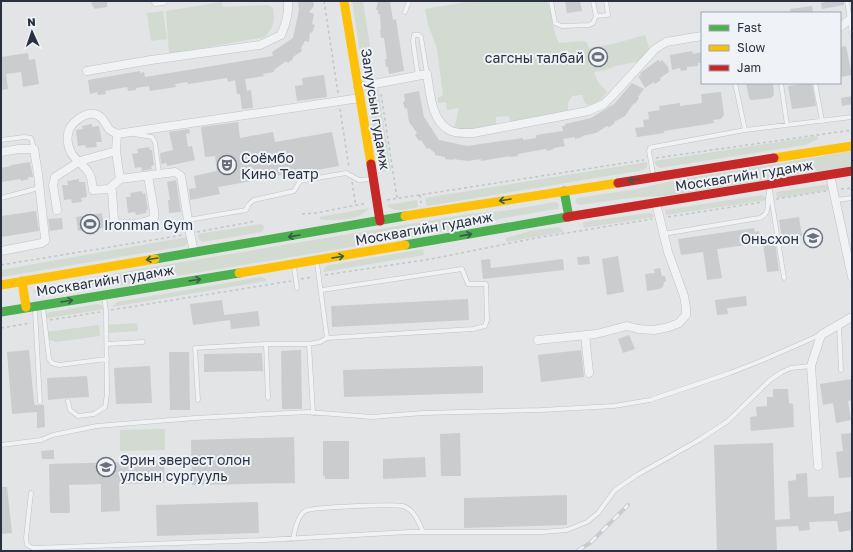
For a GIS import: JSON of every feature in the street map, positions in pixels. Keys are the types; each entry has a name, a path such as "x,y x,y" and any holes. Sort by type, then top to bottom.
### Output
{"main road":[{"name":"Залуусын гудамж","path":"344,1 380,221"},
{"name":"Москвагийн гудамж","path":"1,285 380,221 852,146"},
{"name":"Москвагийн гудамж","path":"1,312 569,217 769,187 852,172"},
{"path":"564,191 569,217"},
{"path":"22,281 34,306"}],"street":[{"path":"87,71 151,60 260,45 281,35 286,24 288,1"},
{"path":"841,26 850,19"},
{"path":"358,87 427,74 435,112 439,122 449,130 461,133 473,133 588,112 604,104 655,48 666,42 701,36"},
{"path":"194,252 181,176 175,172 120,179 109,189 93,190 91,176 80,161 72,154 68,138 68,131 71,125 87,114 94,114 100,117 110,130 117,134 360,98"},
{"path":"117,134 116,150 120,179"},
{"path":"1,152 19,149 34,149 46,238 42,243 1,251"},
{"path":"58,210 53,185 55,177 80,161 116,150"},
{"path":"830,175 852,277"},
{"path":"109,189 112,192 114,220 117,224 148,222 154,218 154,211 148,176"},
{"path":"538,340 596,334 627,326 638,329 654,330 679,323 686,315 684,296 662,234 656,203"},
{"path":"818,466 811,366 821,334 852,317"},
{"path":"585,335 589,373"}],"lane":[{"path":"406,12 409,1"},
{"path":"551,1 555,23 562,26 589,25 593,23 596,16 593,1"},
{"path":"596,16 608,15 606,1"},
{"path":"847,1 852,34"},
{"path":"418,76 413,41 414,35 416,34 421,37 427,74"},
{"path":"735,84 745,130"},
{"path":"781,84 788,125"},
{"path":"816,84 822,121"},
{"path":"653,177 649,151 650,148 653,147 745,130 852,116"},
{"path":"127,132 152,138 155,142 160,174"},
{"path":"1,140 24,137 31,138 34,149"},
{"path":"188,220 246,210 249,204 254,200 294,191 300,181 346,173 359,180 373,178"},
{"path":"769,187 784,278"},
{"path":"1,198 40,188"},
{"path":"835,200 852,198"},
{"path":"662,234 759,218 765,216 767,213 770,200"},
{"path":"316,260 322,290 327,338"},
{"path":"293,264 297,288"},
{"path":"198,400 195,348 266,344 310,344 320,342 327,338 473,329 483,327 487,320 486,284 468,284 462,269 322,290"},
{"path":"68,401 70,410 78,416 94,414 105,407 107,394 107,359 106,311 104,295"},
{"path":"34,306 44,321 52,363 59,365 107,359"},
{"path":"34,306 40,402"},
{"path":"839,325 841,370"},
{"path":"1,445 41,440 53,435 97,426 195,418 313,413 372,417 422,413 601,407 629,404 650,400 730,373 821,334"},
{"path":"106,344 143,342"},
{"path":"266,344 268,398"},
{"path":"310,344 313,413"},
{"path":"31,493 26,538 27,545 33,548 293,539 423,532 542,532 567,530 587,522 598,513 616,490 637,475 699,440 728,421 770,380 791,368 811,366"},
{"path":"293,539 302,514 307,510 320,508 404,506 417,517 423,532"}],"path":[{"path":"381,94 397,198"},
{"path":"302,214 650,159 852,130"},
{"path":"44,321 431,259 536,238 852,188"},
{"path":"420,195 422,207"},
{"path":"1,265 256,221"},
{"path":"1,328 36,322"}],"shaded area":[{"path":"352,1 363,1 375,79 369,80 364,78"},
{"path":"474,1 547,1 559,43 584,41 587,43 589,48 613,44 645,35 649,47 648,55 641,61 594,72 598,82 607,92 591,107 585,103 582,95 572,96 568,103 568,112 555,113 552,121 511,126 509,116 496,117 496,127 454,130 459,108 447,110 446,102 438,103 438,98 443,95 437,49 428,24 425,9"},
{"path":"221,2 223,7 268,5 273,8 274,20 272,27 265,37 169,54 166,11"},
{"path":"163,11 167,39 151,41 147,13"},
{"path":"378,89 391,170 380,172 367,94 369,90"},
{"path":"817,136 818,139 805,145 660,168 654,161"},
{"path":"852,151 852,166 666,196 638,197 579,205 575,202 577,198 637,189 677,180"},
{"path":"647,162 647,167 644,170 427,206 425,198"},
{"path":"829,184 830,190 777,198 776,192"},
{"path":"762,195 767,200 666,215 665,210"},
{"path":"417,200 418,207 406,210 393,209 387,205"},
{"path":"555,202 559,205 558,209 504,218 471,227 123,285 81,288 37,295 34,292 35,289 39,288 135,270 469,214 503,211"},
{"path":"369,208 365,212 353,218 339,220 320,219 320,217"},
{"path":"649,213 653,214 654,217 584,228 583,222"},
{"path":"260,224 263,225 264,228 262,232 203,242 199,240 198,234"},
{"path":"558,227 562,229 563,232 506,242 506,238 530,231"},
{"path":"187,237 188,242 185,246 1,277 1,270"},
{"path":"423,249 424,255 323,272 326,266 330,265"},
{"path":"261,277 266,279 266,281 112,307 117,302"},
{"path":"98,304 103,306 104,309 44,319 44,314 46,313"},
{"path":"137,323 138,331 108,333 106,325"},
{"path":"99,325 100,336 56,342 47,339 46,332"},
{"path":"165,429 165,450 120,451 120,430"}],"building":[{"path":"93,1 107,1 107,7 95,9 91,3 94,2"},
{"path":"298,1 313,1 314,6 309,12 314,14 312,24 315,25 312,33 310,32 309,42 305,41 301,48 302,51 293,57 293,59 288,63 286,61 274,70 274,72 263,74 264,76 245,79 247,91 251,90 253,108 242,109 240,94 237,94 235,80 228,82 227,78 188,84 187,82 175,84 176,87 150,91 149,86 128,91 127,87 105,91 106,94 98,95 97,92 90,94 88,80 140,71 140,73 144,72 145,77 273,56 272,52 293,38 299,10"},
{"path":"378,1 390,1 393,20 396,19 404,71 389,74 388,67 386,67 385,59 387,59 384,38 381,38 380,14 378,14 378,10 376,10"},
{"path":"565,1 580,1 582,11 567,13"},
{"path":"830,1 844,1 844,5 822,9 821,3"},
{"path":"812,6 813,12 791,12 790,9"},
{"path":"846,46 852,75 841,77 841,47"},
{"path":"692,51 693,54 701,52 701,63 698,63 698,66 687,67 687,70 681,71 680,68 672,70 670,55"},
{"path":"28,53 29,60 35,59 39,84 23,87 21,72 6,74 8,89 1,90 1,57"},
{"path":"658,60 660,62 662,60 668,67 669,72 660,78 661,80 655,84 654,82 645,88 638,76"},
{"path":"324,75 327,97 297,101 295,86 303,85 302,78"},
{"path":"632,83 644,89 635,104 634,103 625,116 614,122 615,123 609,127 607,126 596,133 575,139 575,137 563,139 565,146 547,151 546,149 518,154 518,156 481,161 481,159 468,161 445,159 445,157 435,155 435,153 429,148 427,149 421,140 419,141 415,135 417,133 409,122 407,108 405,109 403,102 405,101 404,94 419,91 424,117 439,140 467,146 523,138 523,140 536,138 536,135 563,131 562,126 565,126 565,124 591,118 614,104"},
{"path":"746,84 773,84 774,95 771,98 751,100 749,98"},
{"path":"812,84 816,106 792,109 788,86"},
{"path":"721,92 724,115 721,119 713,120 714,123 637,137 635,128 644,127 643,120 649,119 648,112 660,110 659,106 680,103 680,106 702,103 701,94"},
{"path":"852,96 852,104 842,106 841,98"},
{"path":"238,122 240,138 273,132 275,142 332,132 339,166 283,176 258,178 258,180 218,187 220,194 190,200 189,189 196,188 194,176 217,171 215,156 205,157 201,127"},
{"path":"92,124 92,127 99,126 102,142 96,142 97,147 86,148 85,145 78,146 76,130 83,129 82,126"},
{"path":"189,129 190,133 186,134 188,147 192,146 195,160 167,166 167,163 161,164 160,153 173,150 169,132"},
{"path":"149,147 150,150 152,150 154,165 151,166 152,169 142,171 141,167 135,168 132,154 138,153 137,149"},
{"path":"30,162 33,177 28,177 29,179 21,181 21,179 1,182 1,168"},
{"path":"79,179 79,182 85,182 87,197 81,198 82,202 72,203 71,199 64,200 62,185 68,185 67,181"},
{"path":"176,180 181,212 169,213 168,200 170,200 167,182"},
{"path":"142,191 143,194 145,193 148,210 146,210 146,213 136,215 135,212 128,213 126,197 131,197 130,193"},
{"path":"36,211 39,231 1,237 1,216"},
{"path":"102,213 104,228 78,231 76,217"},
{"path":"799,217 802,236 782,239 779,220"},
{"path":"62,218 63,229 50,231 48,219"},
{"path":"754,228 755,232 759,231 761,243 717,249 722,278 707,280 703,252 681,255 678,239"},
{"path":"775,242 779,271 767,272 763,243"},
{"path":"589,256 590,264 578,265 577,257"},
{"path":"618,256 624,292 607,295 602,259"},
{"path":"490,259 491,268 563,259 564,270 483,279 481,260"},
{"path":"660,268 662,276 665,276 666,281 664,282 663,287 647,291 645,274 655,273 654,269"},
{"path":"746,296 747,306 727,308 728,314 717,315 715,300"},
{"path":"468,299 469,320 332,327 331,306"},
{"path":"222,300 224,315 258,311 260,326 231,329 230,320 193,325 190,304"},
{"path":"629,335 635,349 623,353 618,339"},
{"path":"29,350 34,402 35,405 44,405 45,427 37,428 37,412 12,414 7,352"},
{"path":"301,350 302,409 282,409 281,351"},
{"path":"581,350 584,377 541,382 538,355"},
{"path":"169,352 189,352 190,410 170,410"},
{"path":"262,353 263,371 204,372 204,354"},
{"path":"150,366 152,403 116,404 114,368"},
{"path":"483,366 483,393 344,397 343,370"},
{"path":"87,376 89,397 48,400 47,378"},
{"path":"852,379 852,400 848,401 851,420 836,423 833,403 823,405 820,384"},
{"path":"773,389 788,389 789,403 793,404 794,427 751,431 750,417 757,416 756,407 767,406 767,397 773,397"},
{"path":"460,433 461,476 441,476 440,434"},
{"path":"852,433 852,477 839,478 836,452 843,451 841,434"},
{"path":"294,437 295,483 192,485 191,440"},
{"path":"323,441 349,441 349,479 325,479 325,476 323,476"},
{"path":"773,443 775,520 790,519 788,481 796,480 796,474 807,473 808,497 834,496 834,514 852,511 852,530 839,532 837,521 809,522 810,530 799,531 798,526 776,527 777,551 717,551 714,445"},
{"path":"54,450 54,459 42,459 41,451"},
{"path":"425,457 426,477 383,479 383,459"},
{"path":"164,461 165,483 119,484 120,511 101,512 101,484 69,485 70,513 50,513 49,464"},
{"path":"1,487 7,487 12,533 1,534"},
{"path":"567,495 567,525 464,528 464,498"},
{"path":"258,502 259,533 157,536 156,505"}],"railway":[{"path":"577,551 590,543 628,505"}],"traffic: fast":[{"path":"564,191 569,217"},
{"path":"155,259 405,216"},
{"path":"405,245 567,217"},
{"path":"1,312 239,273"}],"traffic: slow":[{"path":"344,1 371,164"},
{"path":"774,158 852,146"},
{"path":"405,216 618,183"},
{"path":"239,273 405,245"},
{"path":"1,285 155,259"},
{"path":"22,281 26,307"}],"traffic: jam":[{"path":"618,183 774,158"},
{"path":"371,164 380,221"},
{"path":"567,217 852,171"}],"place":[{"name":"сагсны талбай","path":"598,57"},
{"name":"Соёмбо Кино Театр","path":"227,165"},
{"name":"Ironman Gym","path":"90,224"},
{"name":"Оньсхон","path":"813,238"},
{"name":"Эрин эверест олон улсын сургууль","path":"106,467"}]}
